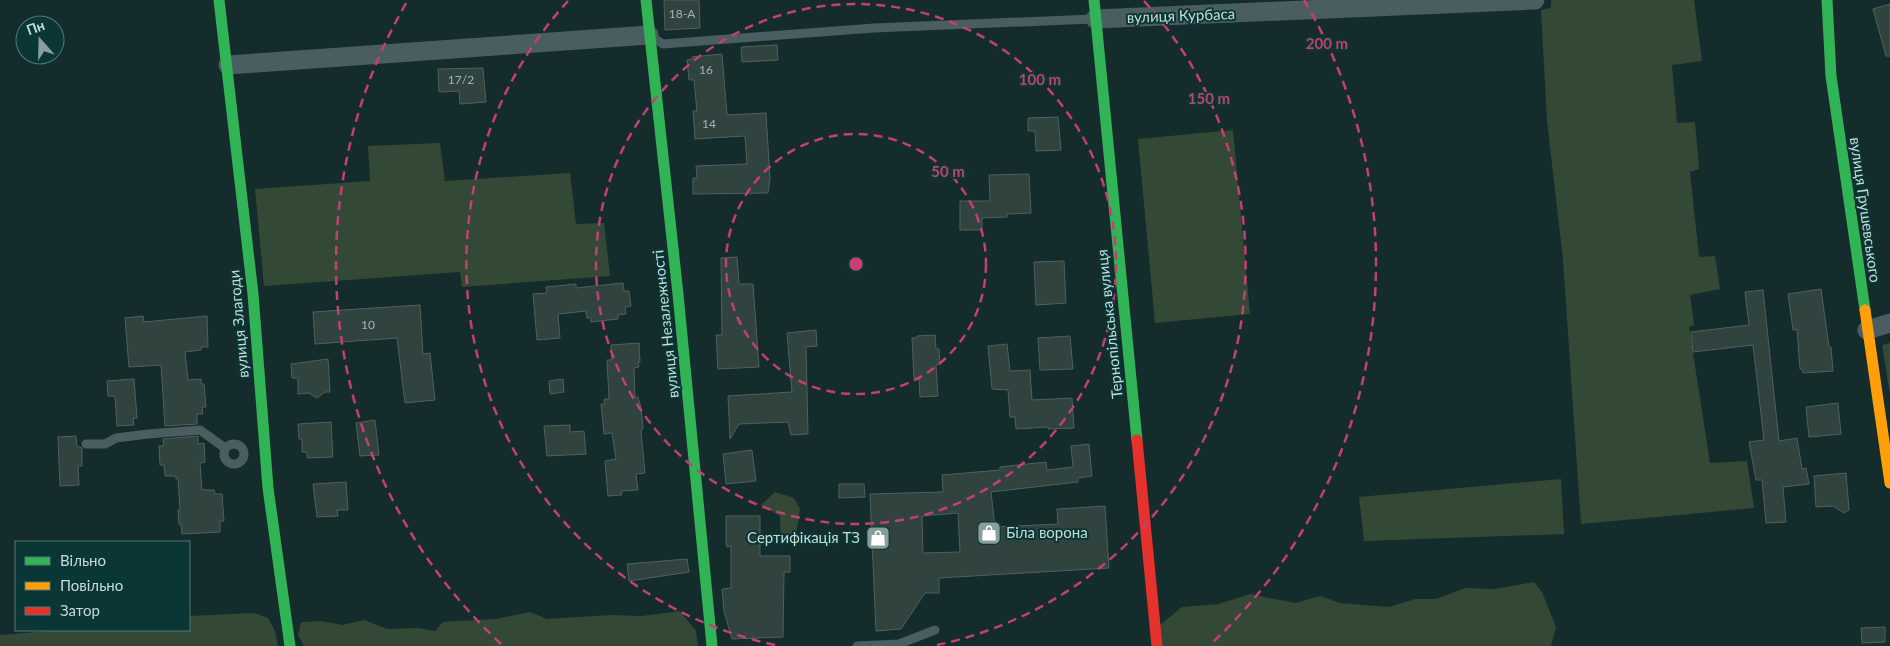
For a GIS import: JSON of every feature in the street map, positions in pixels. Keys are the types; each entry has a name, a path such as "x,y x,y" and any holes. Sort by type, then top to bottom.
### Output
{"street":[{"name":"вулиця Злагоди","path":"219,0 228,65 252,294 255,453 290,646"},
{"name":"вулиця Незалежності","path":"646,0 648,35 678,294 712,646"},
{"name":"Тернопільська вулиця","path":"1094,0 1157,646"},
{"name":"вулиця Курбаса","path":"1095,19 1535,0"},
{"name":"вулиця Грушевського","path":"1827,0 1831,76 1890,483"},
{"path":"228,65 648,35"},
{"path":"1867,330 1890,323"}],"lane":[{"path":"648,35 663,44 874,28 1095,19"},
{"path":"86,444 105,444 116,438 132,436 200,430 225,448"},
{"path":"231,444 237,444 255,453 240,462 230,464 224,457 225,448 231,444"},
{"path":"856,646 899,644 935,630"}],"green space":[{"path":"1551,0 1694,0 1702,61 1672,65 1677,123 1695,122 1699,169 1690,172 1699,257 1715,256 1720,289 1690,295 1694,325 1689,327 1710,463 1747,461 1754,508 1581,524 1563,260 1547,120 1541,10 1551,8"},
{"path":"1233,130 1250,314 1155,323 1138,139"},
{"path":"440,143 445,181 570,173 576,224 604,223 610,276 462,287 460,272 264,286 255,189 370,181 368,146"},
{"path":"1890,343 1890,395 1882,345"},
{"path":"1561,479 1564,534 1364,541 1359,497"},
{"path":"775,492 794,498 800,509 795,543 781,544 780,516 761,505"},
{"path":"1534,582 1542,592 1556,627 1551,646 1162,646 1160,625 1182,607 1219,604 1250,594 1295,603 1320,596 1340,603 1389,607 1415,599 1435,599 1466,588 1495,589"},
{"path":"680,611 696,631 698,646 304,646 298,635 301,622 321,621 342,625 364,620 387,629 418,628 435,631 443,622 496,619 530,612 547,619 610,615 642,616"},
{"path":"254,613 268,618 275,631 278,646 0,646 0,635 48,631 190,631 190,616"}],"building":[{"path":"664,0 699,0 700,28 665,30"},
{"path":"1890,4 1890,56 1886,56 1873,9"},
{"path":"777,45 778,60 742,62 741,47"},
{"path":"722,54 727,115 766,113 770,179 768,193 693,194 693,178 697,178 696,166 747,164 745,136 695,139 693,111 697,111 694,80 689,80 687,60 692,59 692,57"},
{"path":"483,68 486,102 460,104 459,91 439,92 438,69"},
{"path":"1058,117 1061,150 1036,151 1035,131 1028,131 1028,118"},
{"path":"1029,174 1031,213 1007,214 1007,217 982,218 982,230 960,230 960,201 990,201 989,175"},
{"path":"737,257 739,284 753,284 759,367 718,369 716,335 722,335 721,258"},
{"path":"1064,261 1066,303 1036,305 1034,262"},
{"path":"623,283 624,291 629,291 631,306 625,307 626,314 618,315 618,319 591,322 591,318 587,318 586,311 558,314 560,338 537,340 533,294 547,293 546,287 576,284 576,288"},
{"path":"1821,289 1833,371 1803,373 1802,369 1800,369 1797,329 1793,330 1788,294"},
{"path":"1763,290 1779,441 1797,438 1802,469 1806,468 1809,484 1783,487 1786,522 1766,523 1762,480 1756,480 1749,442 1764,440 1753,345 1693,352 1691,332 1749,325 1745,292"},
{"path":"420,305 423,354 430,353 435,400 405,403 397,338 315,344 313,312"},
{"path":"143,316 144,322 207,316 208,347 185,352 188,380 201,379 201,384 204,384 206,407 202,407 203,414 197,414 197,424 165,426 161,365 129,367 125,318"},
{"path":"816,330 817,346 806,347 808,434 791,435 788,422 739,424 730,439 728,396 792,392 787,333"},
{"path":"935,335 936,349 939,349 940,364 936,365 938,396 920,397 919,378 914,378 912,338"},
{"path":"1070,336 1073,369 1040,370 1038,338"},
{"path":"639,343 639,367 634,368 635,397 638,397 641,408 645,473 636,474 638,490 621,491 622,495 608,496 605,461 616,459 612,433 604,434 601,404 605,404 604,399 609,399 607,360 612,360 611,345"},
{"path":"1007,344 1010,371 1030,370 1032,400 1072,398 1074,428 1016,429 1015,417 1010,417 1008,390 992,389 988,346"},
{"path":"328,359 330,392 325,392 317,398 309,393 298,394 298,378 292,378 291,364"},
{"path":"134,379 137,418 133,418 134,425 117,426 115,396 108,396 107,381"},
{"path":"563,379 564,392 550,394 549,381"},
{"path":"1838,403 1841,434 1809,437 1806,407"},
{"path":"375,420 379,455 360,456 356,423"},
{"path":"331,422 333,457 307,458 307,452 302,452 302,439 299,439 298,424"},
{"path":"570,425 570,432 584,431 586,454 547,456 544,426"},
{"path":"76,436 77,446 82,448 82,466 78,466 79,485 60,486 58,437"},
{"path":"198,436 198,444 204,443 205,462 200,463 202,490 214,490 215,494 222,494 224,521 220,521 220,532 182,534 178,510 180,510 178,478 176,479 176,476 165,476 164,465 160,465 159,446 164,446 163,439"},
{"path":"1089,444 1092,476 1078,478 1078,482 991,492 995,527 1058,524 1057,509 1105,506 1109,568 939,578 939,593 925,593 901,629 876,631 870,494 943,492 942,475 1000,470 1000,467 1046,462 1047,470 1073,467 1071,446","holes":["958,513 960,552 923,553 922,516"]},
{"path":"752,450 756,481 726,484 723,454"},
{"path":"1846,473 1849,510 1844,513 1833,506 1816,507 1814,476"},
{"path":"346,482 348,510 337,510 338,516 317,517 313,484"},
{"path":"839,484 864,484 865,497 839,498"},
{"path":"726,516 760,516 760,556 790,556 790,572 784,572 783,637 732,639 724,611 722,589 731,588 731,546 727,547 726,544"},
{"path":"687,559 689,572 629,581 627,564"},
{"path":"1885,627 1885,642 1862,643 1861,628"}],"traffic: fast":[{"path":"219,0 253,294 268,488 290,646"},
{"path":"646,0 678,294 712,646"},
{"path":"1094,0 1137,440"},
{"path":"1827,0 1831,76 1865,310"}],"traffic: slow":[{"path":"1865,310 1890,483"}],"traffic: jam":[{"path":"1137,440 1157,646"}],"place":[{"name":"Біла ворона","path":"989,533"},
{"name":"Сертифікація ТЗ","path":"878,538"}]}
